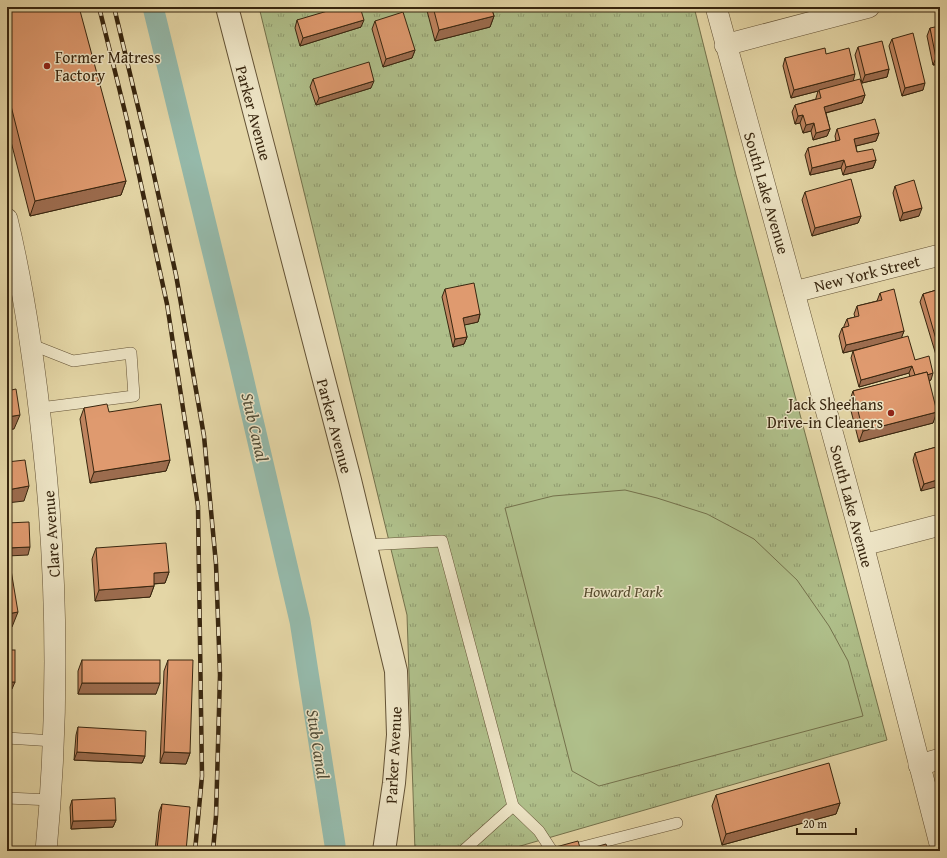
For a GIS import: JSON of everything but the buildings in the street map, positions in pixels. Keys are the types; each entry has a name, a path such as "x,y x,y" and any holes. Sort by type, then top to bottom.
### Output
{"street":[{"name":"Parker Avenue","path":"226,7 366,545 396,670 398,735 394,783 384,851"},
{"name":"South Lake Avenue","path":"716,7 725,45 862,544 940,844"},
{"path":"725,45 869,7"},
{"name":"Clare Avenue","path":"7,219 40,408 50,510 55,607 55,704 51,800 46,851"},
{"name":"New York Street","path":"794,292 940,255"},
{"path":"862,544 940,525"},
{"path":"919,764 940,759"}],"lane":[{"path":"30,344 73,361 131,353 134,396 40,408"},
{"path":"366,545 442,541 513,806 539,830 552,851"},
{"path":"7,738 54,741"},
{"path":"7,798 51,800"},
{"path":"464,851 513,806"},
{"path":"567,851 676,823"}],"green space":[{"name":"Howard Park","path":"259,7 694,7 736,175 887,740 503,851 415,851 407,615"},
{"path":"625,490 657,498 707,514 754,539 797,580 829,626 848,661 863,716 599,786 572,771 505,508 553,496"}],"waterway":[{"name":"Stub Canal","path":"153,7 237,352 300,621 335,851"}],"railway":[{"path":"99,7 127,120 167,304 198,506 202,776 195,851"},
{"path":"114,7 150,157 176,275 204,436 216,564 220,675 216,816 213,851"}],"place":[{"name":"Former Matress Factory","path":"47,66"},
{"name":"Jack Sheehans Drive-in Cleaners","path":"891,413"}]}
